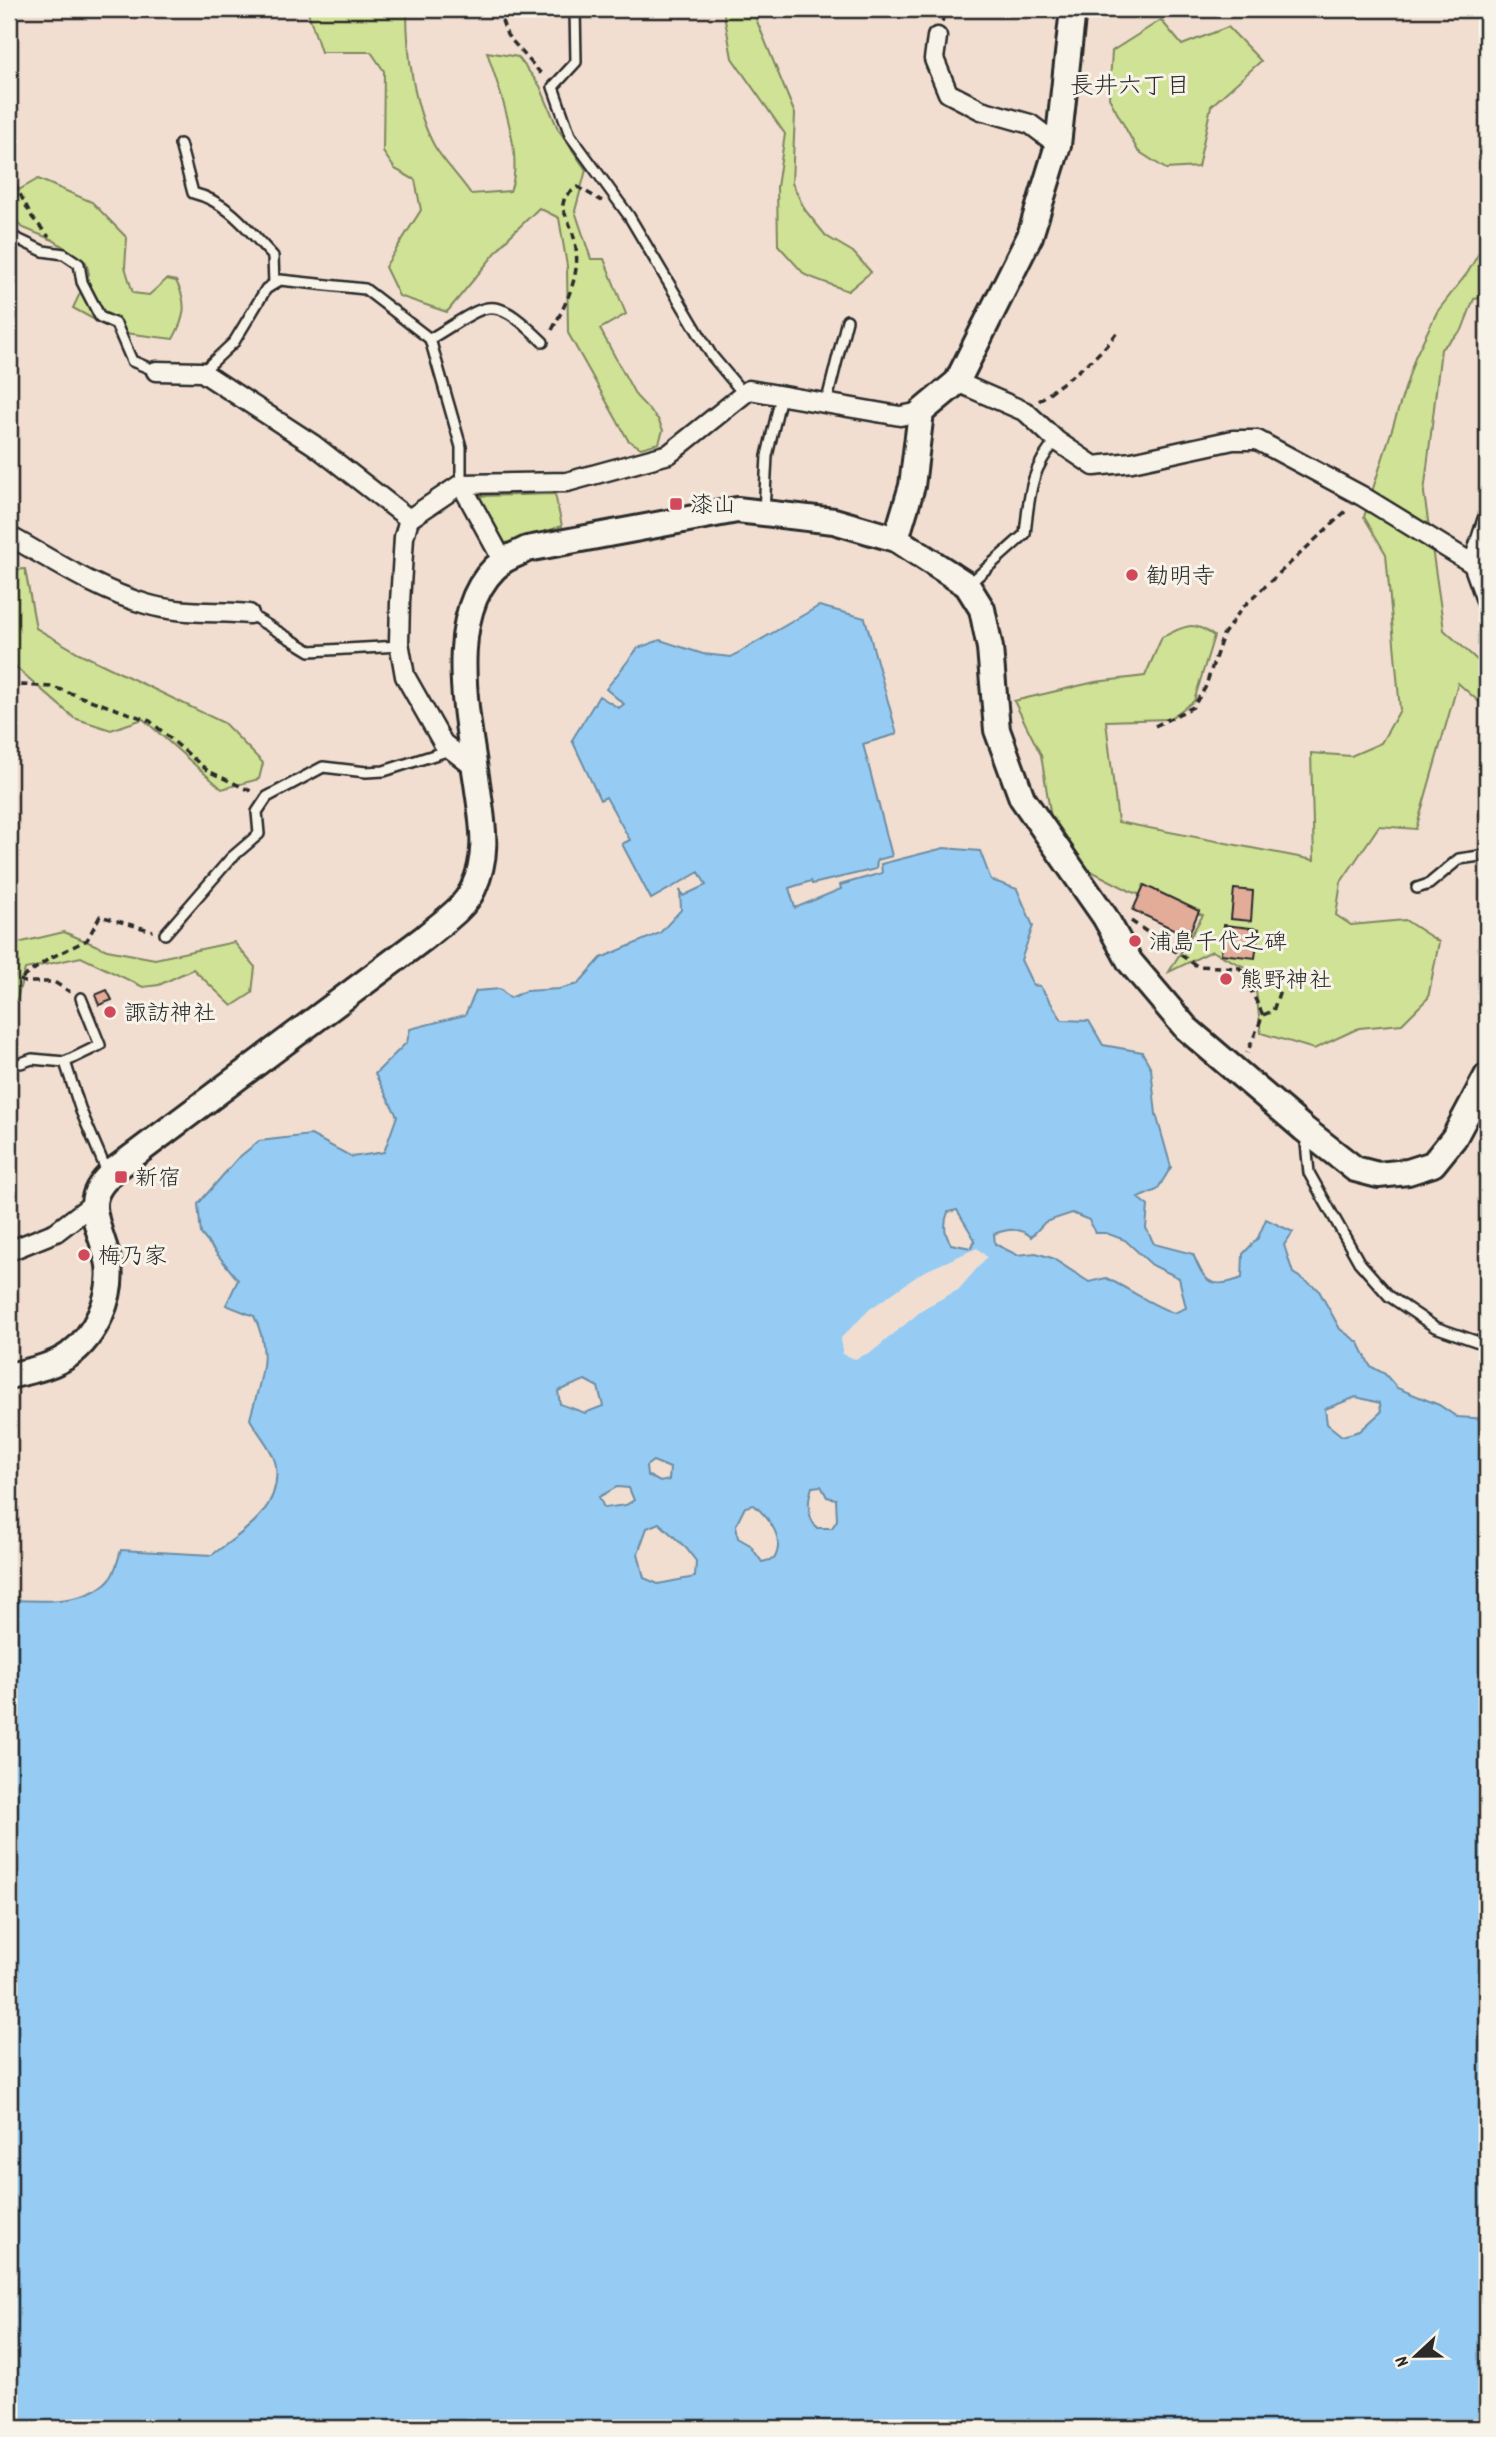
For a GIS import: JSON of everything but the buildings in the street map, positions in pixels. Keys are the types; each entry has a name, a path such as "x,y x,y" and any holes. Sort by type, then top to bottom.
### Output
{"street":[{"path":"475,768 443,743 405,676 400,646 404,537 410,519 461,485 567,482 669,454 749,390 900,416 921,412 957,382 1030,236 1058,145 1073,9"},
{"path":"937,37 934,59 947,93 981,110 1030,124 1058,145"},
{"path":"156,371 202,372 314,446 410,519"},
{"path":"957,382 1026,412 1057,441 1094,466 1132,462 1233,440 1257,440 1363,496 1474,564"},
{"path":"896,539 912,486 921,412"},
{"path":"461,485 503,561"},
{"path":"9,1251 56,1232 94,1203 101,1184 109,1175 424,938 450,917 472,892 482,865 486,840 467,714 463,644 471,609 485,579 503,561 527,549 737,510 834,521 896,539 967,586 982,608 990,648 997,730 1022,798 1044,834 1104,917 1130,962 1186,1028 1355,1169 1378,1175 1408,1172 1433,1164 1454,1138 1487,1076"},
{"path":"1487,521 1474,564 1487,603"},
{"path":"9,536 90,581 146,604 187,612 249,614"},
{"path":"9,1376 39,1369 69,1355 90,1334 104,1308 110,1268 94,1203"}],"lane":[{"path":"575,9 576,62 553,87 570,135 617,204 629,216 712,356 743,393"},
{"path":"180,144 193,193 214,199 225,206 273,256 274,284"},
{"path":"9,234 43,251 64,254 79,264 82,282 100,317 116,324 132,361 156,371"},
{"path":"202,372 234,342 266,289 274,284 280,281 365,289 430,339 461,447 461,485"},
{"path":"430,339 482,308 502,307 517,316 543,342"},
{"path":"826,404 847,320"},
{"path":"764,513 767,456 781,396"},
{"path":"967,586 1024,534 1031,481 1048,450 1057,441"},
{"path":"249,614 310,651 400,646"},
{"path":"165,934 232,858 259,834 257,812 267,797 323,767 366,772 384,771 452,750"},
{"path":"1418,888 1429,884 1459,859 1487,855"},
{"path":"22,1063 32,1059 65,1062 100,1045 82,998"},
{"path":"65,1062 81,1111 109,1175"},
{"path":"1311,1135 1306,1143 1309,1173 1359,1262 1389,1296 1435,1327 1487,1345"}],"path":[{"path":"498,9 507,34 553,87"},
{"path":"9,173 32,217 64,254"},
{"path":"543,342 574,286 578,252 572,227 562,208 565,196 578,187 595,200 617,204"},
{"path":"1026,412 1066,378 1086,368 1118,331"},
{"path":"1155,726 1193,707 1205,688 1223,635 1242,608 1363,496"},
{"path":"9,689 22,685 53,687 150,721 208,771 267,797"},
{"path":"22,978 50,958 87,940 100,916 165,934"},
{"path":"1104,917 1133,921 1197,966 1240,968 1263,1015"},
{"path":"9,974 22,978 24,982 54,982 82,998"},
{"path":"1239,1071 1263,1015 1273,1011 1280,990"}],"green space":[{"path":"307,9 407,9 410,61 421,115 435,147 471,194 510,191 514,160 509,122 487,52 518,57 540,86 558,129 586,170 575,211 591,259 604,259 626,314 600,329 636,396 658,419 663,430 659,443 641,448 628,440 568,333 567,266 559,218 539,208 507,239 447,312 399,296 385,267 421,210 415,180 395,169 383,152 384,71 371,52 321,52"},
{"path":"723,9 752,9 795,114 792,183 805,210 826,236 853,252 871,272 848,291 805,275 778,245 777,187 785,134 732,58"},
{"path":"1161,20 1182,45 1228,27 1261,61 1211,106 1198,167 1166,169 1138,151 1109,98 1112,51"},
{"path":"38,179 92,202 127,238 125,267 133,293 149,295 167,279 176,281 184,310 173,339 117,332 73,308 89,274 86,262 53,240 21,227 12,214 19,190"},
{"path":"1487,239 1487,297 1474,299 1462,330 1441,349 1424,493 1444,630 1487,669 1487,709 1458,683 1416,829 1379,826 1341,882 1336,915 1351,925 1405,920 1439,942 1428,998 1402,1024 1359,1028 1314,1049 1261,1033 1254,974 1249,969 1212,951 1169,972 1203,915 1132,892 1085,868 1052,824 1041,755 1014,701 1095,682 1145,676 1162,637 1188,626 1206,631 1214,636 1194,701 1169,719 1106,721 1118,822 1314,860 1311,753 1351,756 1381,743 1400,710 1386,554 1364,517 1415,357 1437,312 1468,272"},
{"path":"555,494 562,526 505,545 478,496"},
{"path":"25,569 36,628 79,653 224,723 263,763 259,779 222,789 143,719 111,730 74,718 9,661 9,570"},
{"path":"64,932 107,950 155,959 234,942 255,967 252,993 232,1006 193,969 159,985 143,987 81,957 25,969 17,999 9,1005 9,945"}],"water":[{"path":"819,606 865,618 897,734 863,744 892,856 877,860 876,869 812,884 811,881 789,888 795,908 841,889 840,885 882,873 881,864 944,848 980,851 991,880 1017,889 1033,926 1021,960 1033,985 1040,986 1062,1020 1089,1021 1103,1045 1142,1052 1151,1068 1156,1114 1171,1167 1157,1190 1138,1198 1148,1206 1146,1228 1154,1244 1193,1254 1206,1278 1223,1283 1242,1278 1243,1254 1258,1238 1266,1219 1293,1232 1284,1245 1293,1273 1318,1289 1340,1329 1359,1343 1370,1366 1385,1374 1397,1388 1439,1405 1457,1417 1487,1419 1487,1521 1484,1530 1487,1547 1487,2428 9,2428 9,1600 62,1600 88,1594 109,1580 121,1550 212,1555 247,1529 266,1508 276,1482 275,1461 250,1419 261,1379 263,1343 254,1316 226,1305 238,1280 201,1234 198,1204 237,1159 259,1141 311,1135 352,1157 384,1152 397,1116 375,1074 407,1042 410,1029 465,1015 476,991 500,989 510,998 526,991 559,989 578,984 601,958 660,933 681,910 680,890 683,896 706,885 699,872 651,899 622,844 630,840 606,797 600,800 572,740 599,696 619,708 624,704 606,689 638,648 660,640 703,654 731,657","holes":["957,1210 975,1240 971,1248 951,1244 945,1224 948,1212","1072,1213 1089,1220 1096,1233 1106,1233 1125,1240 1152,1265 1179,1278 1186,1308 1174,1313 1106,1278 1089,1282 1052,1258 1036,1253 1017,1255 995,1244 994,1234 1014,1230 1031,1237 1045,1222","585,1380 598,1387 603,1406 585,1413 560,1404 558,1391","1356,1397 1380,1403 1381,1412 1360,1431 1342,1436 1327,1424 1325,1409","653,1461 670,1468 669,1480 660,1482 647,1475 646,1466","821,1486 827,1497 836,1499 837,1520 832,1528 817,1528 814,1524 809,1509 812,1487","617,1487 629,1488 634,1500 626,1505 604,1508 599,1497","754,1505 765,1516 777,1537 774,1559 762,1562 750,1545 738,1538 736,1525 745,1507","659,1523 696,1561 695,1577 658,1584 644,1578 638,1553 647,1528"]}],"pier":[{"path":"977,1248 987,1257 958,1290 926,1307 873,1351 855,1359 843,1354 841,1338 870,1309 923,1272"}],"place":[{"name":"漆山","path":"676,504"},
{"name":"勧明寺","path":"1132,575"},
{"name":"浦島千代之碑","path":"1135,941"},
{"name":"熊野神社","path":"1226,979"},
{"name":"諏訪神社","path":"110,1012"},
{"name":"新宿","path":"121,1177"},
{"name":"梅乃家","path":"84,1255"}],"district":[{"name":"長井六丁目","path":"1130,85"}]}
